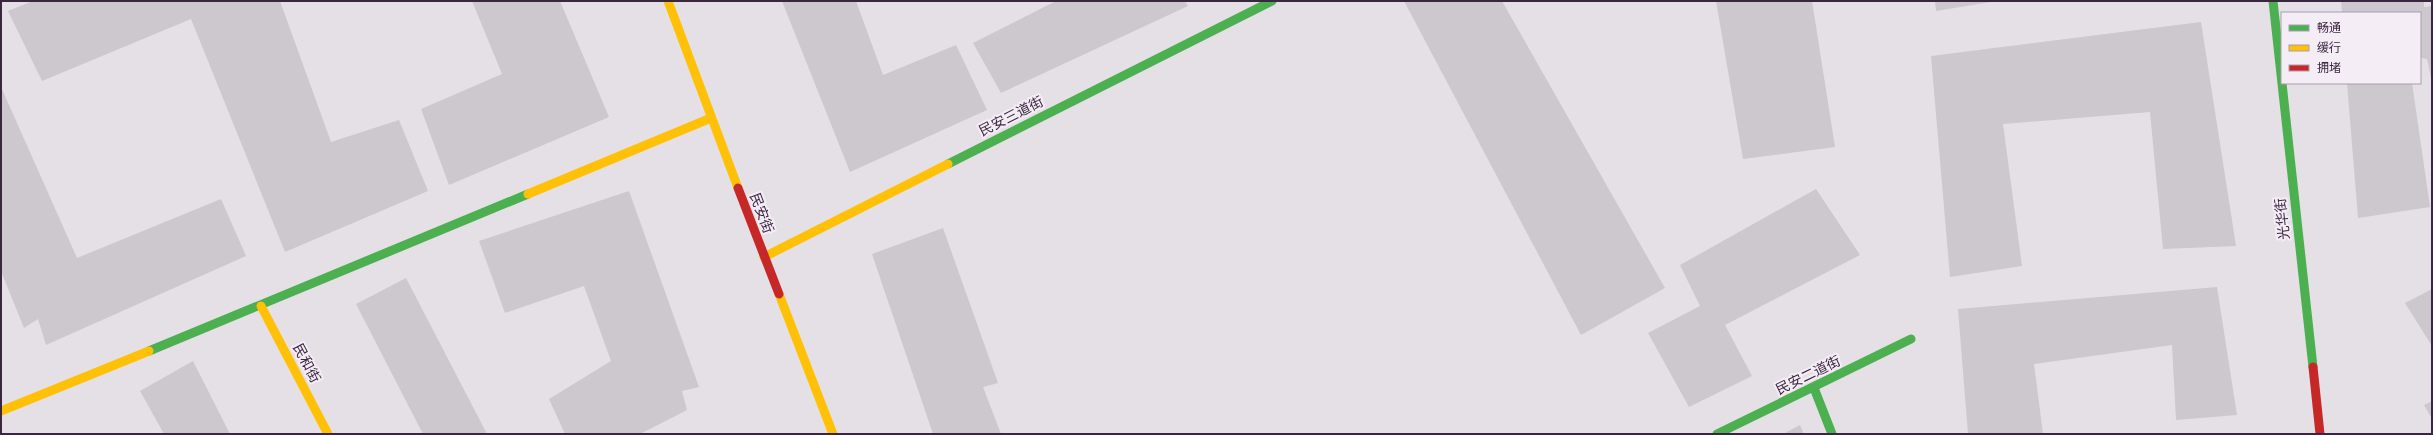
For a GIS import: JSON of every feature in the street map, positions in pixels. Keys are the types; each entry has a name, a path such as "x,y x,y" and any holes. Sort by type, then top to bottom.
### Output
{"street":[{"name":"民安街","path":"668,1 711,118 833,434"},
{"name":"民安三道街","path":"764,257 1272,1"},
{"name":"光华街","path":"2273,1 2281,75"},
{"name":"光华街","path":"2282,84 2320,434"},
{"path":"1,411 261,306 711,118"},
{"name":"民和街","path":"261,306 328,434"},
{"name":"民安二道街","path":"1717,434 1814,388 1911,339"},
{"path":"1814,388 1832,434"}],"building":[{"path":"33,1 280,1 331,142 399,120 428,191 285,252 191,19 42,81 8,11"},
{"path":"472,1 560,1 609,117 449,185 421,109 502,74"},
{"path":"782,1 856,1 883,75 956,45 987,110 850,172"},
{"path":"1056,1 1185,1 1188,6 1001,93 973,43"},
{"path":"1404,1 1502,1 1665,288 1581,335"},
{"path":"1716,1 1812,1 1835,147 1743,159"},
{"path":"1935,1 1991,1 1991,2 1936,11"},
{"path":"2341,1 2424,1 2424,7 2432,6 2432,82 2427,59 2421,58 2421,12 2342,12"},
{"path":"2201,22 2236,246 2163,249 2150,112 2003,124 2022,266 1950,277 1931,56"},
{"path":"2347,84 2412,84 2430,207 2358,218"},
{"path":"1,87 77,258 221,199 246,256 46,345 38,319 24,328 1,271"},
{"path":"1816,189 1860,255 1725,325 1752,376 1689,407 1648,333 1700,306 1680,265"},
{"path":"629,191 699,387 682,391 687,410 640,434 565,434 549,399 611,361 584,286 505,313 479,241"},
{"path":"943,228 998,383 983,387 1001,434 933,434 872,254"},
{"path":"406,278 487,434 423,434 356,304"},
{"path":"2217,287 2237,415 2176,420 2172,345 2034,364 2043,434 1968,434 1958,309"},
{"path":"2432,289 2432,346 2405,303"},
{"path":"193,361 230,434 164,434 140,391"},
{"path":"2432,401 2432,419 2424,405"},
{"path":"1800,425 1804,434 1783,434"}],"traffic: fast":[{"path":"948,164 1272,1"},
{"path":"2273,1 2281,74"},
{"path":"2282,84 2313,367"},
{"path":"149,351 528,194"},
{"path":"1717,434 1911,339"},
{"path":"1814,388 1832,434"}],"traffic: slow":[{"path":"668,1 738,188"},
{"path":"528,194 711,118"},
{"path":"764,257 948,164"},
{"path":"779,294 833,434"},
{"path":"261,306 328,434"},
{"path":"1,411 149,351"}],"traffic: jam":[{"path":"738,188 779,294"},
{"path":"2313,367 2320,434"}]}
